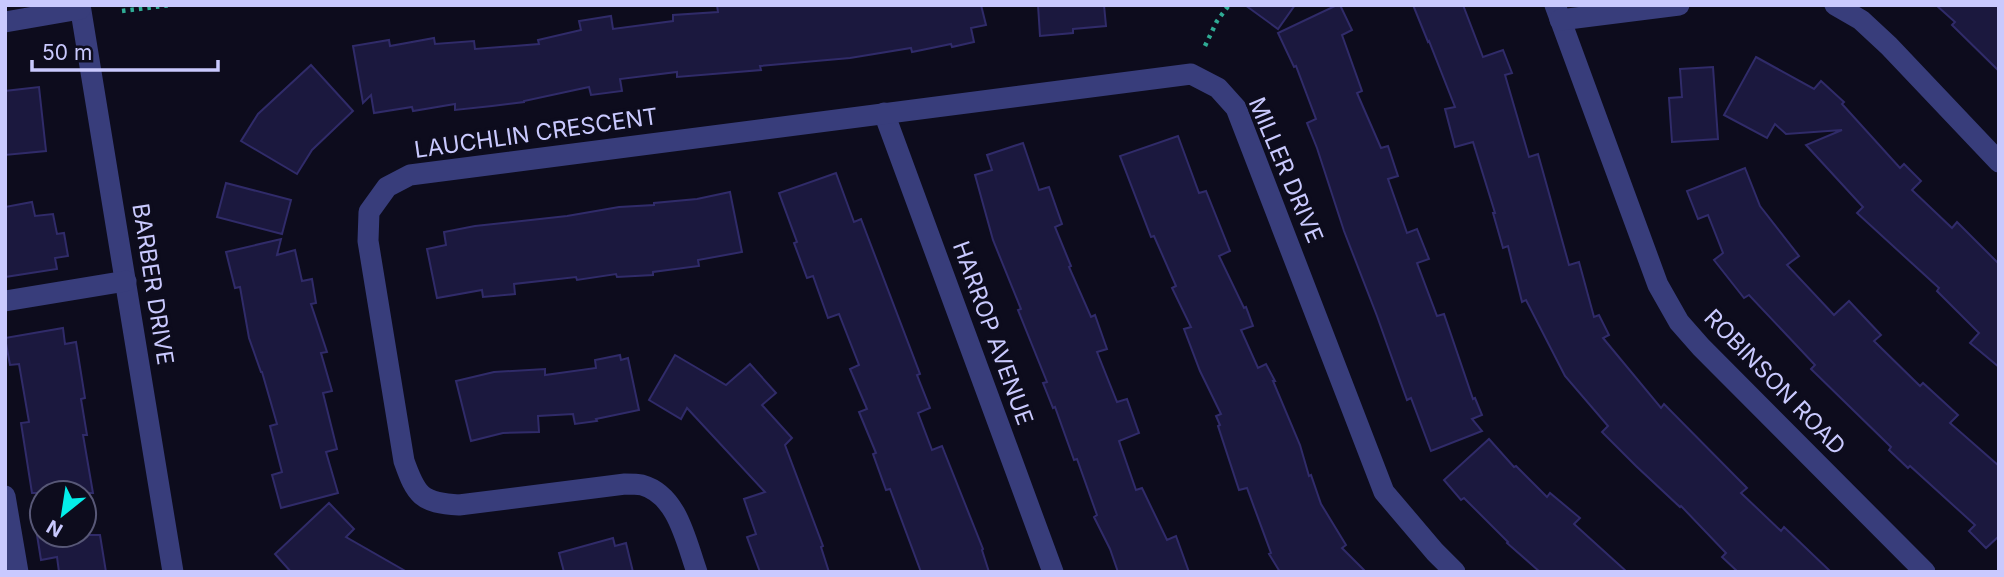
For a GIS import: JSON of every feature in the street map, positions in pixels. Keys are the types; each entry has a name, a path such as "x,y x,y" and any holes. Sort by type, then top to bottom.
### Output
{"street":[{"path":"1558,13 1679,5"},
{"path":"1835,5 1861,20 1889,46 1999,162"},
{"path":"5,22 80,7"},
{"name":"BARBER DRIVE","path":"80,7 173,572"},
{"name":"ROBINSON ROAD","path":"1558,13 1658,285 1679,322 1925,572"},
{"name":"MILLER DRIVE","path":"884,113 1191,74 1219,88 1236,108 1384,492 1455,572"},
{"name":"LAUCHLIN CRESCENT","path":"697,572 670,505 660,495 641,485 625,484 459,505 440,504 425,498 413,486 404,461 368,241 369,212 387,187 410,175 884,113"},
{"name":"HARROP AVENUE","path":"884,113 1053,572"},
{"path":"5,301 126,281"},
{"path":"5,496 18,572"}],"path":[{"path":"122,11 171,5"},
{"path":"1205,46 1217,20 1229,5"}],"building":[{"path":"717,5 981,5 986,25 971,28 974,42 952,47 951,44 912,52 911,48 850,58 760,66 761,70 677,77 677,72 620,79 622,91 591,95 589,87 524,102 492,106 455,110 455,104 413,111 412,107 374,113 371,95 363,103 353,46 389,40 390,46 434,38 435,44 474,41 475,49 539,44 538,40 581,30 579,21 611,16 613,29 673,21 673,15 718,12"},
{"path":"1038,5 1104,5 1106,26 1040,36"},
{"path":"1245,5 1295,5 1278,29"},
{"path":"1340,5 1352,30 1342,35 1362,91 1357,93 1381,148 1388,146 1398,176 1388,179 1407,233 1417,229 1429,259 1417,263 1437,316 1444,314 1473,399 1475,398 1482,415 1472,419 1482,431 1431,451 1411,398 1407,400 1344,231 1307,123 1316,119 1296,66 1294,67 1278,33"},
{"path":"1413,5 1463,5 1483,57 1503,50 1512,73 1505,75 1529,157 1538,154 1569,265 1579,262 1594,317 1599,315 1609,335 1603,338 1661,408 1664,404 1747,488 1741,493 1781,531 1784,527 1831,572 1738,572 1722,557 1726,553 1681,506 1602,432 1608,426 1565,376 1526,300 1522,302 1508,246 1503,248 1473,142 1455,147 1445,109 1455,107"},
{"path":"1936,5 1999,5 1999,71 1952,25 1955,22"},
{"path":"1756,57 1814,89 1821,81 1844,102 1842,104 1900,168 1904,164 1921,181 1912,190 1952,228 1957,222 1999,264 1999,367 1970,343 1979,333 1937,291 1939,288 1857,213 1863,207 1806,145 1842,130 1786,134 1775,124 1767,138 1724,115"},
{"path":"311,65 353,111 312,150 297,174 241,141 258,114"},
{"path":"1713,67 1718,139 1672,142 1669,98 1682,97 1680,69"},
{"path":"39,87 46,151 5,155 5,91"},
{"path":"1178,136 1199,193 1206,191 1230,251 1219,256 1253,326 1241,330 1258,368 1266,364 1275,381 1321,504 1346,545 1342,548 1366,572 1280,572 1269,554 1271,553 1247,488 1239,490 1218,426 1220,425 1216,416 1221,414 1184,329 1191,327 1172,288 1176,286 1154,236 1151,237 1120,156"},
{"path":"1023,143 1039,190 1049,187 1062,224 1055,227 1071,266 1069,267 1091,317 1095,315 1107,349 1097,352 1117,402 1127,399 1139,433 1119,441 1136,490 1142,488 1167,540 1176,536 1189,572 1118,572 1094,517 1097,515 1077,459 1074,460 1055,407 1053,408 1043,383 1047,382 993,240 975,175 992,170 987,155"},
{"path":"1745,168 1760,206 1799,256 1787,265 1834,315 1849,301 1881,335 1874,341 1920,386 1923,383 1958,415 1950,423 1999,466 1999,536 1986,548 1969,531 1975,525 1889,450 1891,447 1811,369 1815,365 1749,295 1744,298 1714,260 1723,253 1708,215 1698,219 1687,191"},
{"path":"836,173 854,222 861,219 920,374 917,375 930,408 918,413 932,450 942,446 983,549 989,572 921,572 890,489 886,490 873,454 876,453 859,412 867,409 850,369 859,365 839,314 828,318 813,276 807,278 779,193"},
{"path":"226,183 291,200 282,234 217,217"},
{"path":"730,192 742,252 698,260 699,266 653,272 653,275 617,277 616,274 577,280 576,277 514,284 515,294 483,297 482,290 437,298 427,249 446,245 444,232 619,207 697,199"},
{"path":"32,202 35,216 53,214 57,234 64,233 68,256 55,258 57,269 5,277 5,207"},
{"path":"281,239 277,255 295,250 302,281 312,279 316,303 311,304 327,352 321,353 332,391 323,393 337,449 326,452 338,493 281,508 272,475 282,472 270,426 277,424 249,338 240,287 235,288 226,252"},
{"path":"63,328 65,344 76,342 85,398 81,399 87,435 83,435 91,479 30,479 21,423 29,422 19,364 10,365 5,338"},
{"path":"620,355 621,360 628,358 639,410 575,424 573,414 538,416 539,432 503,433 471,441 456,381 494,372 545,369 545,375 596,368 595,360"},
{"path":"675,355 726,385 750,364 776,393 762,405 792,438 785,445 823,546 821,547 829,572 760,572 747,537 756,534 744,499 765,492 687,408 681,419 649,400"},
{"path":"1489,439 1514,467 1547,497 1550,493 1580,518 1574,524 1627,572 1540,572 1507,543 1464,498 1461,500 1444,480"},
{"path":"329,503 354,529 346,537 407,572 291,572 275,554"},
{"path":"100,535 106,572 59,572 57,557 41,560 39,549 98,549"},
{"path":"613,538 615,546 626,543 633,572 564,572 559,553"}]}
